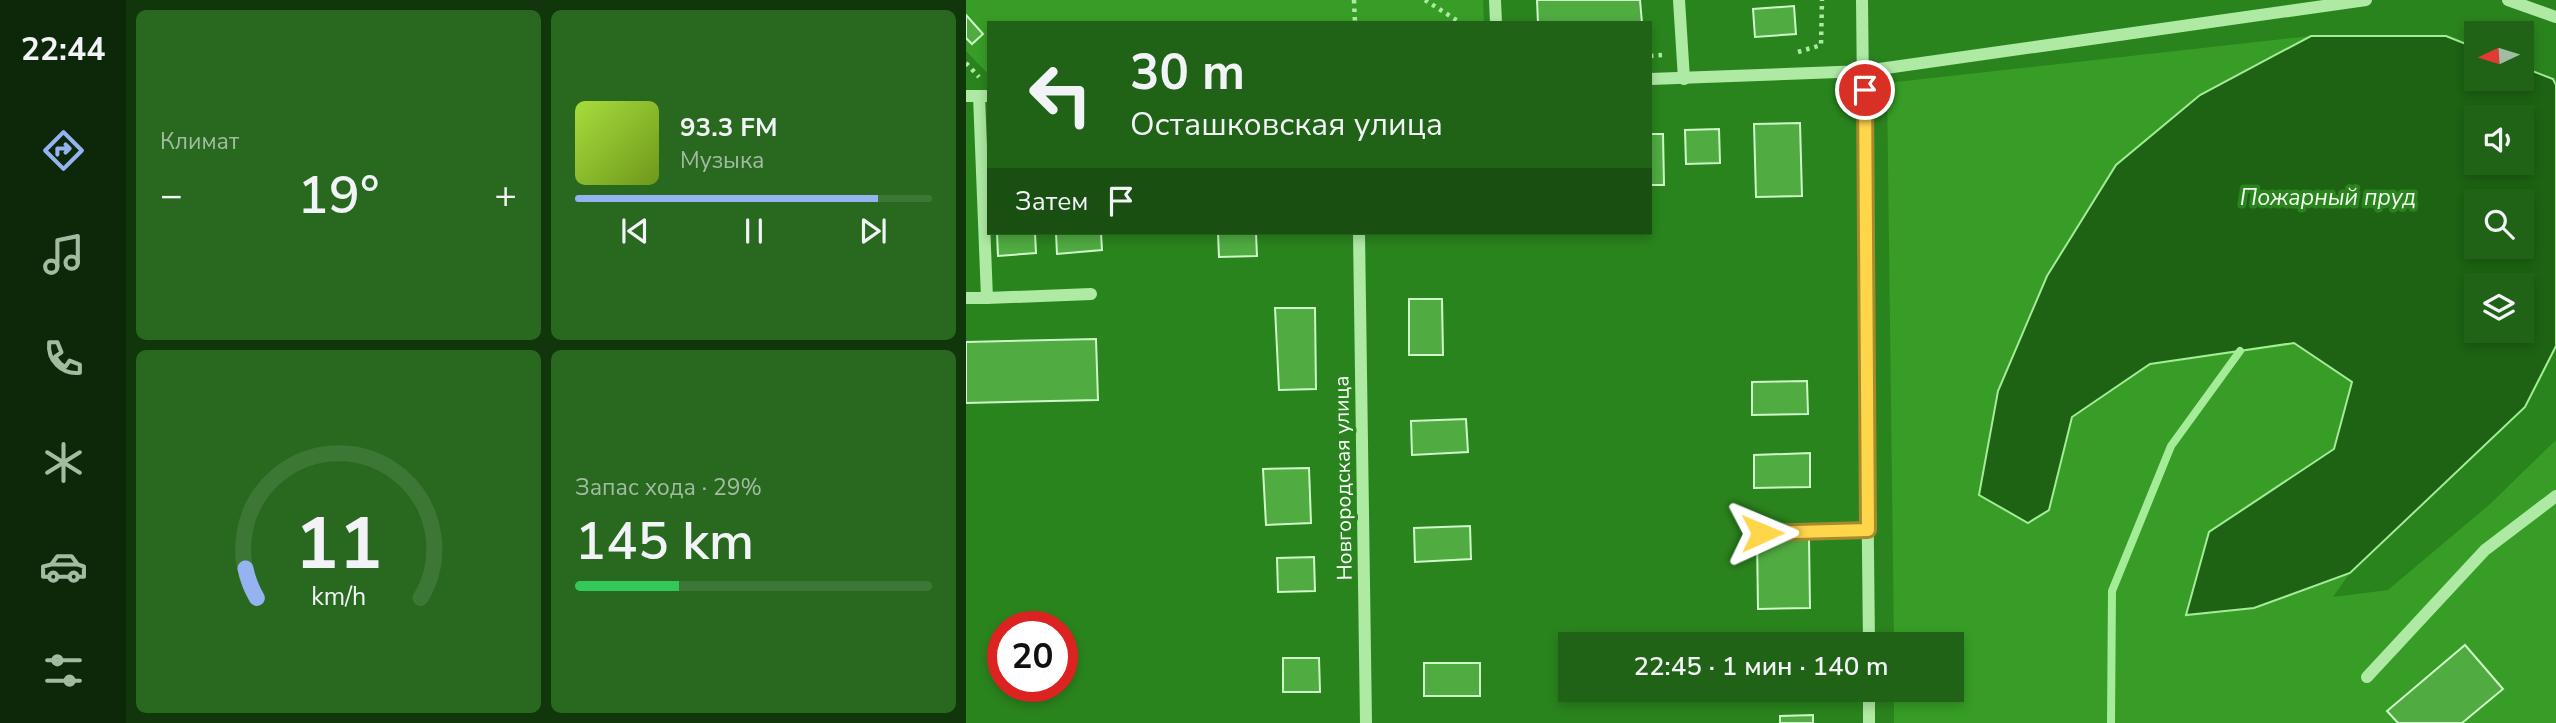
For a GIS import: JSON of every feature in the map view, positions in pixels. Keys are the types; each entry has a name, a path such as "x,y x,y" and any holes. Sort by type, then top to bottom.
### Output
{"street":[{"path":"1495,0 1496,21"},
{"path":"1679,0 1684,79"},
{"path":"1862,0 1865,71 1869,632"},
{"path":"1652,79 1865,71 2366,0"},
{"path":"2508,0 2556,17"},
{"path":"978,96 987,298"},
{"name":"Новгородская улица","path":"1359,235 1366,723"},
{"path":"966,298 1091,294"},
{"path":"2367,677 2485,550 2556,496"},
{"path":"1762,533 1868,530"},
{"path":"1869,702 1869,723"}],"path":[{"path":"1354,0 1355,21"},
{"path":"1425,0 1458,21"},
{"path":"1795,53 1821,46 1822,0"},
{"path":"1652,56 1682,54"}],"shaded area":[{"path":"966,0 1483,0 1484,21 987,21 987,73 966,51"},
{"path":"2311,36 2200,95 2116,165 2049,510 2072,417 2150,364 2294,342 2352,382 2334,449 2209,532 2186,615 2254,608 2350,573 2333,597 2388,590 2489,505 2556,440 2556,723 1894,723 1894,702 1964,702 1964,632 1894,632 1887,83"}],"water":[{"name":"Пожарный пруд","path":"2311,36 2446,36 2464,43 2464,91 2534,91 2534,72 2553,79 2556,85 2556,346 2525,407 2350,573 2254,608 2186,615 2209,532 2334,449 2352,382 2294,343 2150,364 2072,417 2049,510 2028,523 1979,495 1998,391 2047,276 2116,165 2200,95"}],"building":[{"path":"1537,0 1640,0 1642,21 1538,21"},
{"path":"1794,6 1796,34 1755,37 1753,9"},
{"path":"966,15 983,34 972,44 966,38"},
{"path":"1800,123 1802,196 1756,197 1754,124"},
{"path":"1719,129 1720,163 1686,164 1685,130"},
{"path":"1652,134 1663,134 1664,185 1652,185"},
{"path":"997,235 1035,235 1036,253 998,256"},
{"path":"1056,235 1101,235 1102,250 1057,254"},
{"path":"1218,235 1256,235 1257,256 1219,257"},
{"path":"1409,299 1442,299 1443,355 1409,355"},
{"path":"1275,308 1315,308 1316,389 1279,390"},
{"path":"1096,339 1098,400 966,403 966,342"},
{"path":"1807,381 1808,414 1752,415 1752,382"},
{"path":"1466,419 1468,452 1412,455 1411,421"},
{"path":"1810,453 1810,487 1754,488 1754,455"},
{"path":"1309,468 1311,523 1266,525 1263,469"},
{"path":"1470,526 1471,559 1415,562 1414,528"},
{"path":"1757,539 1809,539 1810,608 1758,609"},
{"path":"1314,557 1315,591 1278,592 1277,558"},
{"path":"2465,645 2503,689 2462,723 2398,723 2387,711"},
{"path":"1283,658 1319,658 1320,692 1283,692"},
{"path":"1424,663 1480,663 1480,696 1424,696"},
{"path":"1813,715 1813,723 1780,723 1780,716"}],"waterway":[{"path":"2111,723 2112,591 2171,446 2240,351"}],"route":[{"path":"1762,533 1868,530 1865,90"}]}
